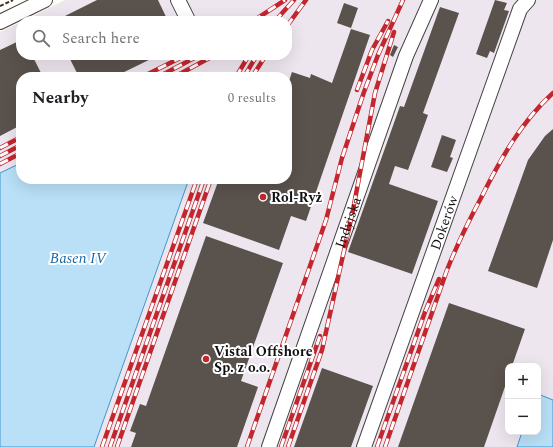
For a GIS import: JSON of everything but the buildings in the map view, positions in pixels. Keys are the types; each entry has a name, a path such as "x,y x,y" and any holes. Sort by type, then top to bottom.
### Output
{"street":[{"path":"0,22 45,0"},
{"path":"178,0 186,16"},
{"name":"Indyjska","path":"269,447 406,56 431,0"},
{"name":"Dokerów","path":"364,447 520,9 528,0"}],"path":[{"path":"0,6 13,0"}],"shaded area":[{"path":"65,0 553,0 553,400 541,395 541,363 505,363 505,435 521,435 517,447 94,447 187,184 292,184 292,72 16,72 16,165 0,173 0,32 16,24 16,60 292,60 292,16 33,16"}],"water":[{"name":"Basen IV","path":"16,165 16,184 187,184 94,447 0,447 0,173"},
{"path":"541,395 553,400 553,447 517,447 521,435 541,435"}],"railway":[{"path":"261,16 285,0"},
{"path":"280,16 294,0"},
{"path":"292,19 306,0"},
{"path":"247,447 326,220 342,158 364,92 378,55 403,0"},
{"path":"357,90 372,50 388,21"},
{"path":"288,447 322,350 353,210 375,93 394,32"},
{"path":"152,72 176,60"},
{"path":"168,72 190,60"},
{"path":"183,72 206,60"},
{"path":"239,72 246,60"},
{"path":"247,72 254,60"},
{"path":"255,72 263,60"},
{"path":"385,447 447,270 463,234 512,142 541,104 553,93"},
{"path":"0,148 16,140"},
{"path":"0,156 16,148"},
{"path":"0,164 16,156"},
{"path":"102,447 195,184"},
{"path":"110,447 202,184"},
{"path":"117,447 209,184"},
{"path":"377,447 425,312 439,279"},
{"path":"281,447 320,336"}],"place":[{"name":"Rol-Ryż","path":"263,197"},
{"name":"Vistal Offshore Sp. z o.o.","path":"206,359"}]}
